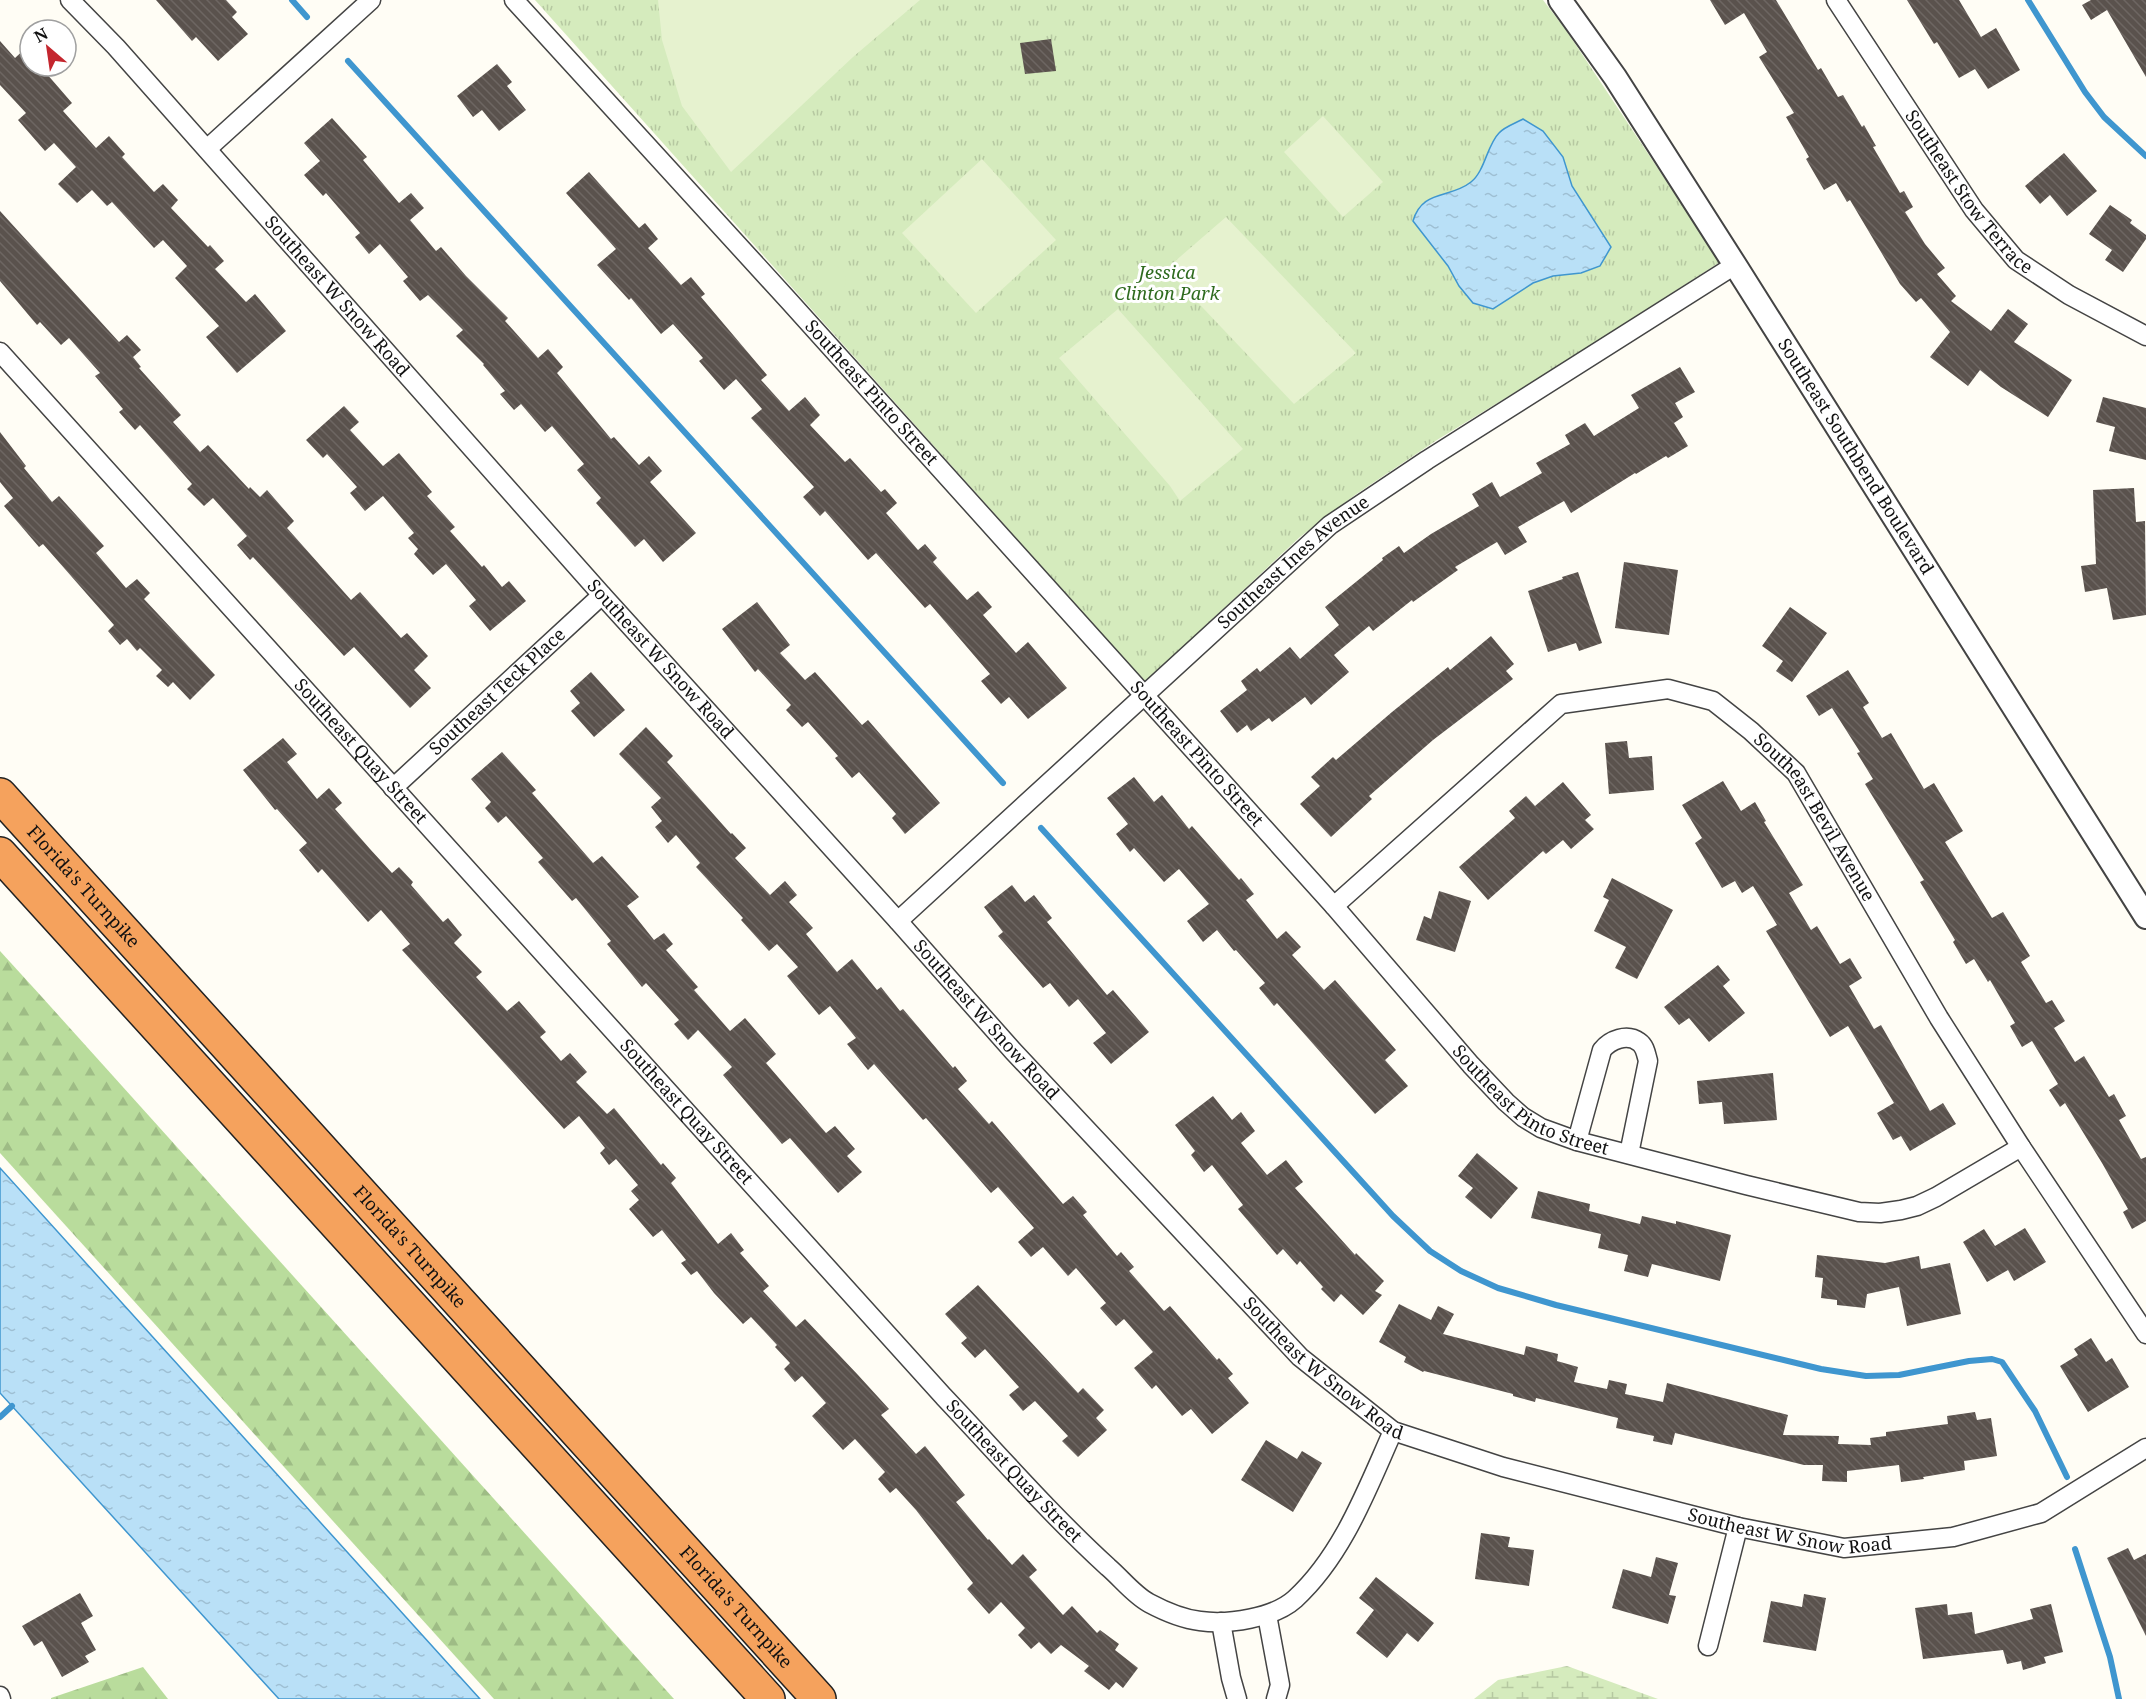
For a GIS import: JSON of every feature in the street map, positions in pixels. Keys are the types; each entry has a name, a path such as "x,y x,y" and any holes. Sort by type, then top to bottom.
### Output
{"highway":[{"name":"Florida's Turnpike","path":"0,795 819,1699"},
{"path":"0,854 768,1699"}],"street":[{"name":"Southeast W Snow Road","path":"70,0 116,47 602,595 1013,1051 1300,1357 1393,1431 1503,1467 1738,1527 1844,1548 1953,1537 2041,1513 2146,1448"},
{"path":"207,149 371,0"},
{"name":"Southeast Pinto Street","path":"514,0 1145,696 1506,1102 1523,1117 1541,1128 1577,1141 1848,1209 1880,1212 1901,1210 1936,1197 2021,1147"},
{"name":"Southeast Southbend Boulevard","path":"1560,0 1615,77 2146,917"},
{"name":"Southeast Stow Terrace","path":"1836,0 1974,210 2016,260 2069,295 2146,336"},
{"name":"Southeast Ines Avenue","path":"898,921 1330,525 1427,460 1735,265"},
{"name":"Southeast Quay Street","path":"0,352 928,1379 1089,1550 1146,1602 1172,1614 1200,1621 1221,1622 1267,1615 1294,1600 1313,1580 1336,1548 1353,1518 1393,1431"},
{"name":"Southeast Teck Place","path":"393,788 602,595"},
{"name":"Southeast Bevil Avenue","path":"1334,906 1561,704 1668,689 1713,701 1751,731 1796,773 1939,1018 2021,1147 2146,1334"},
{"path":"1577,1141 1602,1050 1613,1040 1635,1040 1640,1042 1646,1053 1647,1070 1629,1154"},
{"path":"1708,1646 1738,1527"},
{"path":"1267,1615 1280,1685 1276,1699"},
{"path":"1221,1622 1237,1699"}],"green space":[{"name":"Jessica Clinton Park","path":"535,0 1543,0 1566,30 1720,262 1571,358 1437,440 1355,495 1300,537 1145,682"},
{"path":"658,0 920,0 853,57 731,172 682,106 662,40"},
{"path":"1323,116 1383,182 1343,217 1284,152"},
{"path":"982,159 1056,240 976,313 902,233"},
{"path":"1226,217 1356,353 1294,404 1166,269"},
{"path":"831,265 837,266 845,274 845,286 837,294 831,295 825,294 817,286 816,280 817,274 825,266"},
{"path":"1118,309 1243,449 1180,501 1170,486 1059,358"},
{"path":"0,951 674,1699 494,1699 0,1153"},
{"path":"1567,1666 1658,1699 1474,1699 1498,1680"},
{"path":"143,1667 168,1699 51,1699 51,1698"}],"water":[{"path":"1523,119 1543,131 1563,157 1572,186 1611,247 1600,266 1581,273 1553,276 1533,283 1493,309 1473,303 1413,221 1417,211 1430,199 1454,191 1471,182 1480,171 1499,133"},
{"path":"0,1168 480,1699 279,1699 0,1393"}],"building":[{"path":"156,0 226,0 237,12 232,17 248,34 218,61 196,37 192,41"},
{"path":"1710,0 1776,0 1818,70 1821,68 1838,97 1843,95 1862,127 1864,125 1876,146 1873,147 1900,193 1904,191 1913,207 1905,212 1925,244 1945,268 1937,274 1956,296 1951,301 1991,331 2008,309 2028,324 2014,342 2072,380 2048,417 2001,387 1980,370 1968,386 1930,357 1950,332 1921,298 1916,302 1900,284 1850,200 1847,202 1836,183 1824,190 1806,159 1809,157 1786,117 1794,113 1759,57 1767,52 1744,13 1725,25"},
{"path":"1907,0 1959,0 1981,37 1996,28 2020,70 1988,89 1975,69 1959,78 1937,42 1934,44"},
{"path":"2091,0 2146,0 2146,77 2107,10 2091,20 2082,5"},
{"path":"1051,39 1056,71 1025,74 1020,43"},
{"path":"0,41 15,58 18,55 18,78 50,78 72,103 63,111 96,148 109,136 125,154 122,157 154,192 163,184 178,200 171,208 224,261 215,269 246,302 255,294 286,331 237,373 206,337 219,326 175,278 187,266 163,240 154,248 112,202 107,206 92,190 77,203 58,184 76,167 54,143 45,151 18,120 26,113 0,85"},
{"path":"497,64 512,82 507,86 526,110 499,131 482,110 473,117 457,96"},
{"path":"332,118 367,157 363,160 399,203 411,193 424,208 410,220 436,251 441,247 508,318 505,321 538,358 548,349 563,367 557,373 611,439 614,437 639,465 649,456 662,471 650,482 696,533 663,562 644,539 635,547 596,503 601,498 577,470 584,464 552,426 545,432 521,404 514,410 500,394 505,391 484,364 456,336 463,330 428,295 420,301 403,281 408,277 380,244 369,254 355,237 360,233 326,193 323,196 304,175 320,161 304,143"},
{"path":"2064,153 2097,191 2067,216 2050,195 2040,204 2025,186"},
{"path":"589,172 639,228 645,223 658,239 648,248 681,285 691,277 705,294 701,297 767,375 761,380 789,411 805,397 820,415 810,425 845,462 850,458 881,492 885,489 897,503 886,513 918,550 925,544 937,558 933,562 967,600 978,591 992,607 983,615 1016,653 1028,642 1067,688 1028,719 1009,697 1001,704 981,681 990,674 930,604 925,608 876,553 868,560 825,511 820,516 803,497 814,487 751,418 762,409 736,379 724,390 699,361 703,358 673,324 661,334 631,298 629,300 597,265 616,249 566,193"},
{"path":"2110,205 2132,220 2130,223 2146,235 2146,239 2123,272 2105,260 2112,250 2089,234"},
{"path":"0,211 119,342 127,335 141,350 133,357 141,367 139,368 181,415 173,422 200,452 208,445 249,489 250,487 260,497 267,490 294,521 287,528 351,600 360,592 401,638 407,633 428,656 414,670 431,688 410,708 354,647 344,656 253,557 250,560 237,545 247,536 213,498 204,506 187,489 192,484 140,425 135,430 119,412 123,409 95,376 100,373 69,338 61,345 40,322 37,325 0,281"},
{"path":"1680,367 1695,392 1675,403 1683,417 1674,423 1688,446 1635,473 1571,513 1564,501 1518,527 1527,542 1505,555 1497,542 1455,567 1458,570 1413,602 1412,600 1373,631 1369,626 1334,655 1349,672 1311,705 1305,697 1272,722 1269,718 1251,731 1247,725 1237,733 1220,711 1247,690 1241,681 1257,668 1260,672 1290,647 1300,659 1339,625 1325,607 1383,560 1382,558 1399,546 1404,553 1479,506 1472,494 1492,482 1500,497 1542,473 1536,463 1570,444 1565,435 1585,423 1594,436 1639,408 1631,395"},
{"path":"2103,397 2146,408 2146,460 2109,451 2115,427 2096,422"},
{"path":"344,406 359,422 350,430 383,466 399,453 432,492 427,496 455,527 450,531 502,587 509,581 526,601 490,631 469,606 476,600 446,564 433,575 414,554 418,549 408,538 414,533 383,496 365,511 350,493 357,487 327,454 323,458 306,440"},
{"path":"0,432 26,466 24,468 52,502 59,496 104,546 96,553 126,588 137,579 150,593 144,599 215,675 190,700 173,682 168,687 156,676 162,670 140,648 137,651 127,639 120,645 108,631 114,625 43,544 39,547 4,506 13,498 0,482"},
{"path":"2134,488 2136,522 2145,521 2146,615 2113,620 2107,588 2085,592 2081,566 2096,564 2093,490"},
{"path":"1624,562 1678,570 1669,635 1615,628"},
{"path":"1578,572 1602,643 1579,651 1576,643 1548,652 1528,591"},
{"path":"757,602 790,645 780,653 805,680 815,672 862,725 868,720 940,803 905,834 892,818 896,814 859,772 852,778 835,758 838,756 808,722 802,727 786,710 791,705 758,669 755,672 722,629"},
{"path":"1790,607 1827,633 1792,682 1776,671 1783,661 1762,646"},
{"path":"1491,636 1514,664 1506,671 1513,679 1433,740 1369,796 1372,799 1331,837 1300,804 1320,786 1311,777 1333,757 1336,760 1448,667 1450,670"},
{"path":"1848,670 1869,703 1863,707 1882,738 1891,733 1924,789 1934,783 1963,831 1945,842 1992,918 2003,912 2030,956 2021,962 2046,1003 2052,1000 2065,1021 2054,1028 2075,1062 2084,1056 2109,1097 2114,1094 2126,1116 2119,1120 2141,1159 2146,1157 2146,1221 2132,1229 2123,1212 2128,1209 2102,1163 2065,1103 2060,1107 2049,1090 2058,1084 2032,1041 2022,1047 2010,1026 2015,1023 1990,980 1988,982 1974,959 1966,964 1953,942 1955,940 1920,882 1924,880 1865,784 1873,779 1857,753 1860,752 1832,708 1819,716 1806,696"},
{"path":"591,672 625,710 594,737 571,711 580,703 570,691"},
{"path":"646,727 673,756 667,762 746,848 735,858 770,895 785,881 797,895 789,902 813,928 806,934 837,972 852,959 877,990 881,987 900,1011 903,1009 953,1068 955,1066 967,1081 958,1089 989,1124 992,1121 1063,1204 1073,1196 1087,1212 1083,1215 1117,1256 1121,1252 1134,1267 1129,1271 1164,1311 1170,1306 1217,1360 1219,1358 1233,1374 1228,1378 1249,1403 1212,1434 1191,1409 1182,1416 1156,1385 1152,1389 1134,1368 1153,1352 1124,1319 1116,1326 1100,1308 1106,1303 1076,1268 1068,1276 1043,1247 1031,1257 1018,1242 1034,1228 998,1187 991,1193 926,1118 923,1120 874,1064 868,1070 847,1044 856,1038 830,1006 819,1015 787,976 798,967 777,944 769,951 741,920 743,918 696,867 700,863 676,835 668,843 655,827 662,821 651,807 661,798 619,754"},
{"path":"283,738 297,754 287,762 317,799 329,788 342,803 335,809 370,849 392,873 399,867 413,882 411,885 443,922 448,918 462,935 454,943 482,972 476,977 507,1011 519,1001 546,1032 540,1037 561,1061 570,1053 587,1072 576,1082 607,1114 614,1108 661,1165 663,1163 676,1178 671,1183 718,1244 731,1233 744,1250 740,1253 769,1286 763,1291 796,1327 805,1319 858,1375 889,1409 881,1415 916,1454 925,1446 965,1495 956,1502 988,1540 1012,1565 1023,1554 1037,1570 1029,1577 1063,1615 1072,1606 1097,1633 1100,1630 1119,1644 1115,1650 1138,1668 1123,1688 1116,1682 1109,1690 1084,1671 1089,1666 1061,1645 1051,1654 1039,1642 1031,1649 1018,1635 1025,1628 1001,1602 989,1614 967,1589 973,1583 916,1510 896,1488 890,1493 878,1479 885,1472 855,1439 843,1450 812,1416 826,1403 802,1376 795,1382 784,1369 790,1363 775,1347 777,1345 751,1317 743,1324 697,1271 691,1275 681,1263 686,1260 662,1230 653,1237 629,1209 639,1200 631,1191 638,1185 616,1159 609,1165 600,1153 605,1148 579,1116 564,1129 402,950 410,944 381,910 368,922 322,869 318,873 299,850 307,843 277,809 275,810 243,770"},
{"path":"1627,741 1629,758 1652,756 1654,790 1609,794 1605,743"},
{"path":"502,752 536,790 532,793 593,863 602,856 639,897 627,906 654,940 664,933 673,944 666,950 698,987 694,990 730,1031 745,1018 776,1054 766,1063 826,1133 835,1126 855,1149 847,1156 862,1172 838,1193 790,1138 782,1144 723,1075 732,1067 698,1030 688,1040 674,1024 679,1020 646,983 642,987 607,944 611,941 576,898 572,901 538,862 543,858 506,816 498,823 485,808 491,802 471,779"},
{"path":"1134,777 1154,802 1162,795 1189,829 1192,826 1239,880 1241,878 1254,894 1246,900 1277,939 1286,931 1301,947 1292,955 1324,990 1335,980 1396,1050 1385,1060 1408,1086 1375,1114 1277,1003 1274,1006 1259,988 1265,983 1217,930 1203,942 1187,921 1209,904 1179,869 1164,882 1134,848 1130,852 1116,834 1128,824 1107,798"},
{"path":"1723,781 1741,811 1755,802 1766,821 1764,822 1803,885 1789,893 1811,930 1817,926 1840,964 1850,958 1862,978 1849,986 1874,1029 1881,1025 1930,1111 1943,1103 1956,1124 1910,1151 1901,1136 1893,1140 1877,1113 1894,1103 1848,1026 1830,1037 1766,931 1777,925 1753,886 1742,893 1735,881 1722,888 1695,843 1702,838 1682,805"},
{"path":"1563,782 1591,815 1585,820 1594,829 1571,849 1563,840 1546,854 1543,851 1488,900 1459,867 1515,818 1509,811 1526,796 1535,806"},
{"path":"1612,878 1673,910 1637,979 1615,968 1626,947 1594,931 1609,900 1603,897"},
{"path":"1012,885 1025,902 1034,895 1052,918 1047,922 1107,995 1113,990 1149,1032 1111,1064 1093,1043 1106,1033 1078,999 1069,1007 1050,983 1043,988 998,936 1003,932 984,907"},
{"path":"1439,891 1471,901 1455,952 1416,940 1424,916 1431,919"},
{"path":"1718,965 1730,980 1723,986 1745,1013 1709,1042 1689,1018 1679,1025 1664,1007"},
{"path":"1773,1073 1777,1120 1724,1124 1722,1102 1699,1104 1697,1081"},
{"path":"1213,1096 1232,1120 1241,1112 1255,1131 1241,1143 1267,1175 1286,1160 1303,1182 1295,1188 1355,1255 1356,1253 1384,1281 1375,1291 1382,1295 1363,1315 1341,1294 1334,1302 1300,1261 1297,1265 1283,1249 1277,1255 1238,1209 1243,1205 1212,1165 1204,1172 1191,1155 1195,1151 1175,1125"},
{"path":"1477,1153 1518,1188 1491,1219 1465,1197 1473,1188 1458,1176"},
{"path":"1538,1191 1590,1204 1589,1211 1640,1224 1642,1216 1676,1224 1676,1221 1731,1235 1720,1281 1652,1264 1648,1277 1624,1271 1628,1255 1598,1248 1601,1234 1531,1218"},
{"path":"2025,1228 2046,1262 2014,1281 2008,1270 1987,1282 1963,1242 1984,1229 1995,1246"},
{"path":"1817,1255 1885,1263 1919,1256 1921,1269 1950,1263 1961,1314 1907,1326 1899,1287 1867,1294 1865,1308 1837,1305 1837,1300 1821,1298 1823,1278 1815,1277"},
{"path":"978,1285 1078,1393 1083,1388 1104,1410 1096,1418 1107,1430 1078,1457 1062,1441 1068,1436 1035,1401 1023,1411 1009,1395 1019,1387 985,1349 975,1358 961,1343 967,1338 945,1314"},
{"path":"1399,1304 1431,1320 1438,1306 1454,1314 1443,1334 1524,1355 1526,1346 1558,1354 1557,1361 1578,1367 1574,1382 1607,1389 1609,1380 1627,1384 1625,1394 1663,1402 1667,1383 1788,1415 1783,1435 1839,1436 1838,1444 1871,1445 1870,1438 1886,1436 1886,1432 1948,1424 1947,1416 1975,1412 1977,1420 1991,1418 1997,1456 1964,1461 1965,1470 1923,1477 1924,1479 1901,1482 1899,1465 1847,1471 1847,1482 1822,1481 1823,1465 1804,1465 1675,1433 1672,1445 1653,1441 1654,1436 1616,1428 1618,1418 1536,1398 1535,1402 1513,1396 1513,1394 1423,1372 1404,1362 1406,1357 1379,1342"},
{"path":"2091,1338 2106,1362 2112,1358 2129,1387 2088,1412 2060,1366 2078,1355 2074,1349"},
{"path":"1266,1440 1297,1459 1302,1451 1322,1463 1293,1512 1241,1480"},
{"path":"1481,1533 1510,1537 1508,1547 1534,1550 1529,1586 1475,1579"},
{"path":"2128,1548 2134,1560 2146,1554 2146,1636 2107,1558"},
{"path":"1656,1557 1678,1563 1669,1595 1676,1596 1668,1624 1612,1608 1623,1569 1651,1577"},
{"path":"1376,1577 1434,1623 1418,1642 1407,1633 1387,1658 1356,1633 1374,1610 1359,1598"},
{"path":"80,1593 93,1616 81,1623 96,1650 85,1656 89,1662 62,1677 42,1641 34,1646 22,1626"},
{"path":"1804,1594 1826,1598 1816,1651 1763,1642 1771,1601 1802,1607"},
{"path":"1947,1604 1948,1615 1972,1612 1975,1634 2033,1619 2030,1609 2051,1604 2063,1652 2044,1657 2046,1663 2023,1670 2021,1661 2007,1664 2003,1650 1923,1659 1915,1608"}],"waterway":[{"path":"292,0 307,17"},
{"path":"2028,0 2085,92 2104,117 2146,156"},
{"path":"348,61 1003,783"},
{"path":"1041,828 1393,1216 1430,1251 1461,1271 1498,1288 1556,1305 1821,1369 1866,1376 1899,1375 1969,1361 1992,1359 2002,1362 2035,1411 2067,1477"},
{"path":"0,1417 12,1406"},
{"path":"2075,1549 2110,1657 2119,1699"}]}
